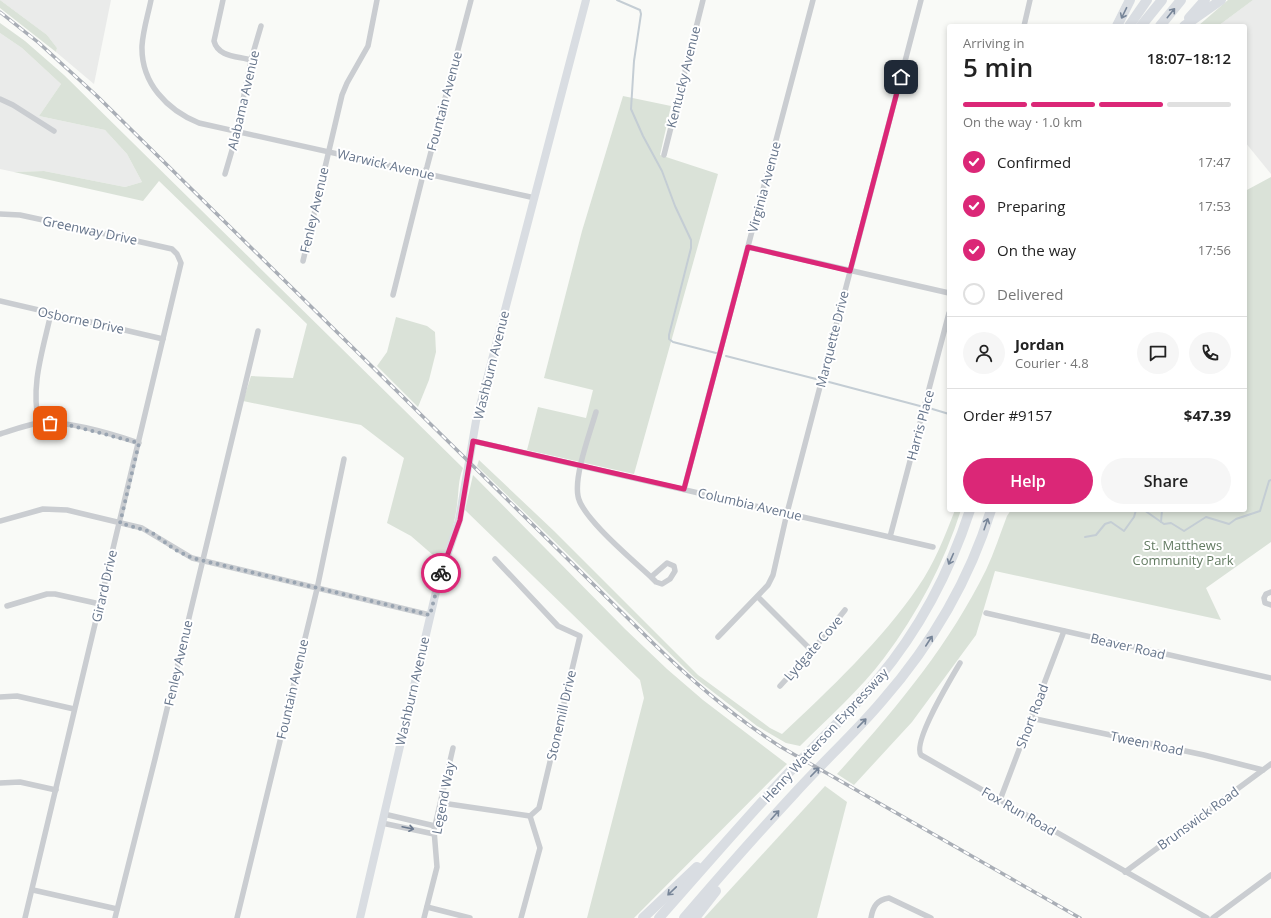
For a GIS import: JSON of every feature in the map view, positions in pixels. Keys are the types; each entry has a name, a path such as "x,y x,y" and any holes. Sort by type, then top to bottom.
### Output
{"highway":[{"path":"1118,24 1130,0"},
{"path":"1130,24 1147,0"},
{"path":"1143,24 1162,0"},
{"path":"1162,24 1182,0"},
{"path":"1185,24 1205,0"},
{"path":"1186,24 1221,0"},
{"name":"Henry Watterson Expressway","path":"659,918 782,780 878,679 918,624 949,564 969,512"},
{"name":"Henry Watterson Expressway","path":"684,918 795,793 881,702 929,641 965,576 990,512"},
{"path":"643,918 750,815"},
{"path":"695,918 765,827"}],"street":[{"name":"Warwick Avenue","path":"151,0 144,31 143,60 150,80 159,96 173,109 186,117 199,123 535,198"},
{"path":"223,0 214,41 215,45 224,54 251,60"},
{"name":"Fenley Avenue","path":"303,261 344,89 368,46 377,0"},
{"name":"Fountain Avenue","path":"393,295 471,0"},
{"name":"Washburn Avenue","path":"360,918 439,579 460,520 480,406 586,0"},
{"name":"Kentucky Avenue","path":"664,155 703,0"},
{"name":"Virginia Avenue","path":"684,489 813,0"},
{"name":"Marquette Drive","path":"718,637 758,597 768,585 773,575 787,513 921,0"},
{"path":"1024,24 1030,0"},
{"name":"Alabama Avenue","path":"225,174 251,60 261,26"},
{"path":"0,98 54,132"},
{"name":"Greenway Drive","path":"0,214 20,215 139,240 172,249 178,254"},
{"path":"748,247 947,293"},
{"name":"Girard Drive","path":"25,918 33,890 74,710 181,269 178,254"},
{"name":"Osborne Drive","path":"0,301 106,324 163,339"},
{"path":"39,423 35,400 36,383 51,313"},
{"name":"Harris Place","path":"890,537 947,321"},
{"name":"Fenley Avenue","path":"115,918 155,759 258,330"},
{"path":"596,412 581,465 577,490 580,505 594,522 651,577"},
{"path":"0,434 39,423 62,424 139,443"},
{"name":"Columbia Avenue","path":"473,441 933,547"},
{"name":"Fountain Avenue","path":"238,918 317,589 344,459"},
{"path":"0,521 43,509 56,509 142,528 182,554 202,560 317,589 430,615"},
{"name":"Stonemill Drive","path":"495,559 558,626 580,636 539,808 530,816"},
{"path":"1271,592 1266,594 1264,598 1265,602 1271,605"},
{"path":"8,606 47,594 55,594 100,604"},
{"path":"758,597 812,651"},
{"name":"Lydgate Cove","path":"780,686 812,651 845,610"},
{"name":"Beaver Road","path":"986,613 1271,678"},
{"name":"Short Road","path":"1000,800 1064,631"},
{"name":"Fox Run Road","path":"960,663 935,706 919,752 942,767 1207,918"},
{"path":"0,697 17,696 74,710"},
{"name":"Tween Road","path":"1031,718 1263,770"},
{"name":"Legend Way","path":"424,918 437,867 434,834 435,826 442,803 453,748"},
{"name":"Brunswick Road","path":"1126,872 1271,764"},
{"path":"0,783 20,782 56,790"},
{"path":"442,803 530,816 540,848 522,918"},
{"path":"384,814 435,826"},
{"path":"382,823 434,834"},
{"path":"1213,918 1271,875"},
{"path":"33,890 117,909"},
{"path":"870,918 877,903 889,898 931,918"},
{"path":"427,907 470,918"}],"shaded area":[{"path":"0,0 111,0 94,84 56,52 57,48 47,35"},
{"path":"1253,0 1271,0 1271,174 1247,144 1247,24 1221,24"},
{"path":"0,33 22,48 61,84 39,116 105,130 127,154 142,182 125,187 44,171 14,172 0,169"}],"green space":[{"path":"0,0 47,35 57,48 56,52 0,8"},
{"path":"1228,0 1253,0 1221,24 1200,24"},
{"path":"0,23 25,41 64,75 463,468 459,481 455,519 441,562 411,536 387,523 404,458 361,425 243,401 251,376 293,378 307,324 159,181 143,201 14,172 44,171 125,187 142,182 127,154 105,130 39,116 61,84 22,48 0,33"},
{"path":"623,96 671,106 660,155 718,174 634,474 527,450 538,407 586,418 593,390 544,378 582,231"},
{"name":"St. Matthews Community Park","path":"1271,177 1271,542 1206,588 1221,620 995,571 976,635 912,722 854,785 837,774 919,677 955,626 986,570 1010,512 1247,512 1247,190"},
{"path":"396,317 427,326 435,332 436,352 429,380 418,407 377,366 387,352"},
{"path":"479,460 554,531 698,675 770,728 782,734 854,664 904,607 929,569 954,512 960,512 947,549 929,587 896,641 875,670 844,704 800,746 786,743 757,726 695,678 477,466"},
{"path":"473,475 625,629 667,669 703,700 787,764 634,918 587,918 644,698 640,680 465,510"},
{"path":"825,786 847,802 817,918 704,918"}],"waterway":[{"path":"617,0 640,10 641,14 634,61 631,109 643,136 662,171 675,206 691,240 691,248 669,339 673,342 716,353"},
{"path":"726,356 816,379"},
{"path":"829,382 920,406"},
{"path":"929,408 947,413"},
{"path":"1147,512 1164,524 1171,523 1184,531 1206,517 1229,524 1236,519 1260,511 1269,481 1271,480"},
{"path":"1085,537 1096,535 1105,524 1111,522 1124,531 1134,517 1135,512"},
{"path":"1161,522 1162,512"}],"railway":[{"path":"0,12 39,43 97,96 653,643 714,698 747,724 781,747 1080,918"}],"way so far":[{"path":"50,423 73,426 125,438 139,443 120,523 142,528 151,532 174,549 192,558 430,615 441,573"}],"route":[{"path":"441,573 460,520 473,441 684,489 748,247 850,271 901,77"}]}
